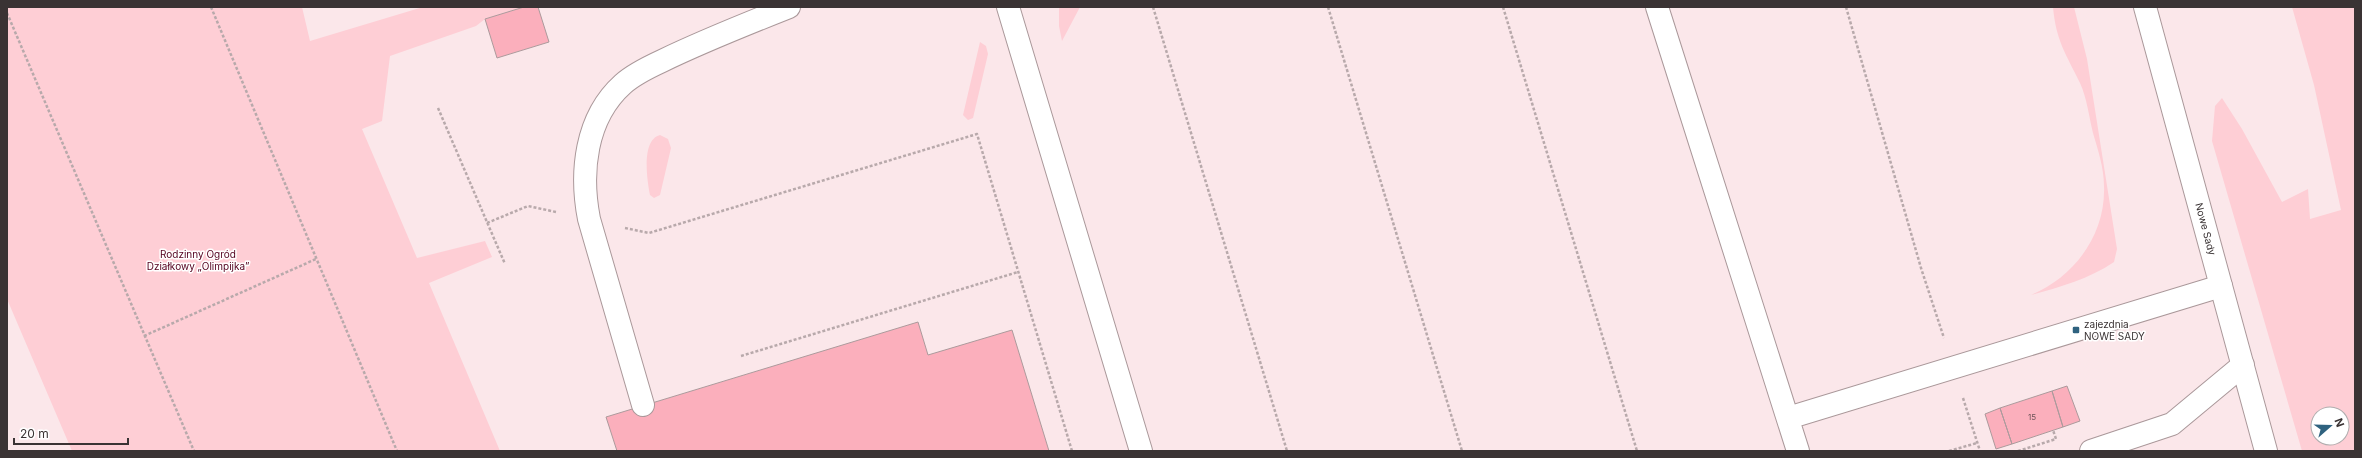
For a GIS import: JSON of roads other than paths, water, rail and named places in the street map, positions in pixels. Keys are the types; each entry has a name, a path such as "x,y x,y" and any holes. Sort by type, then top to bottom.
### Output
{"street":[{"path":"643,405 588,219 584,186 586,157 593,128 607,101 623,83 683,51 789,7"},
{"path":"1008,7 1140,451"},
{"path":"1658,7 1798,451"},
{"name":"Nowe Sady","path":"2145,7 2266,451"},
{"path":"1788,418 2221,286"},
{"path":"2091,451 2172,424 2243,365"}],"place":[{"name":"zajezdnia NOWE SADY","path":"2076,330"}],"park label":[{"name":"Rodzinny Ogród Działkowy „Olimpijka”","path":"198,260"}]}
